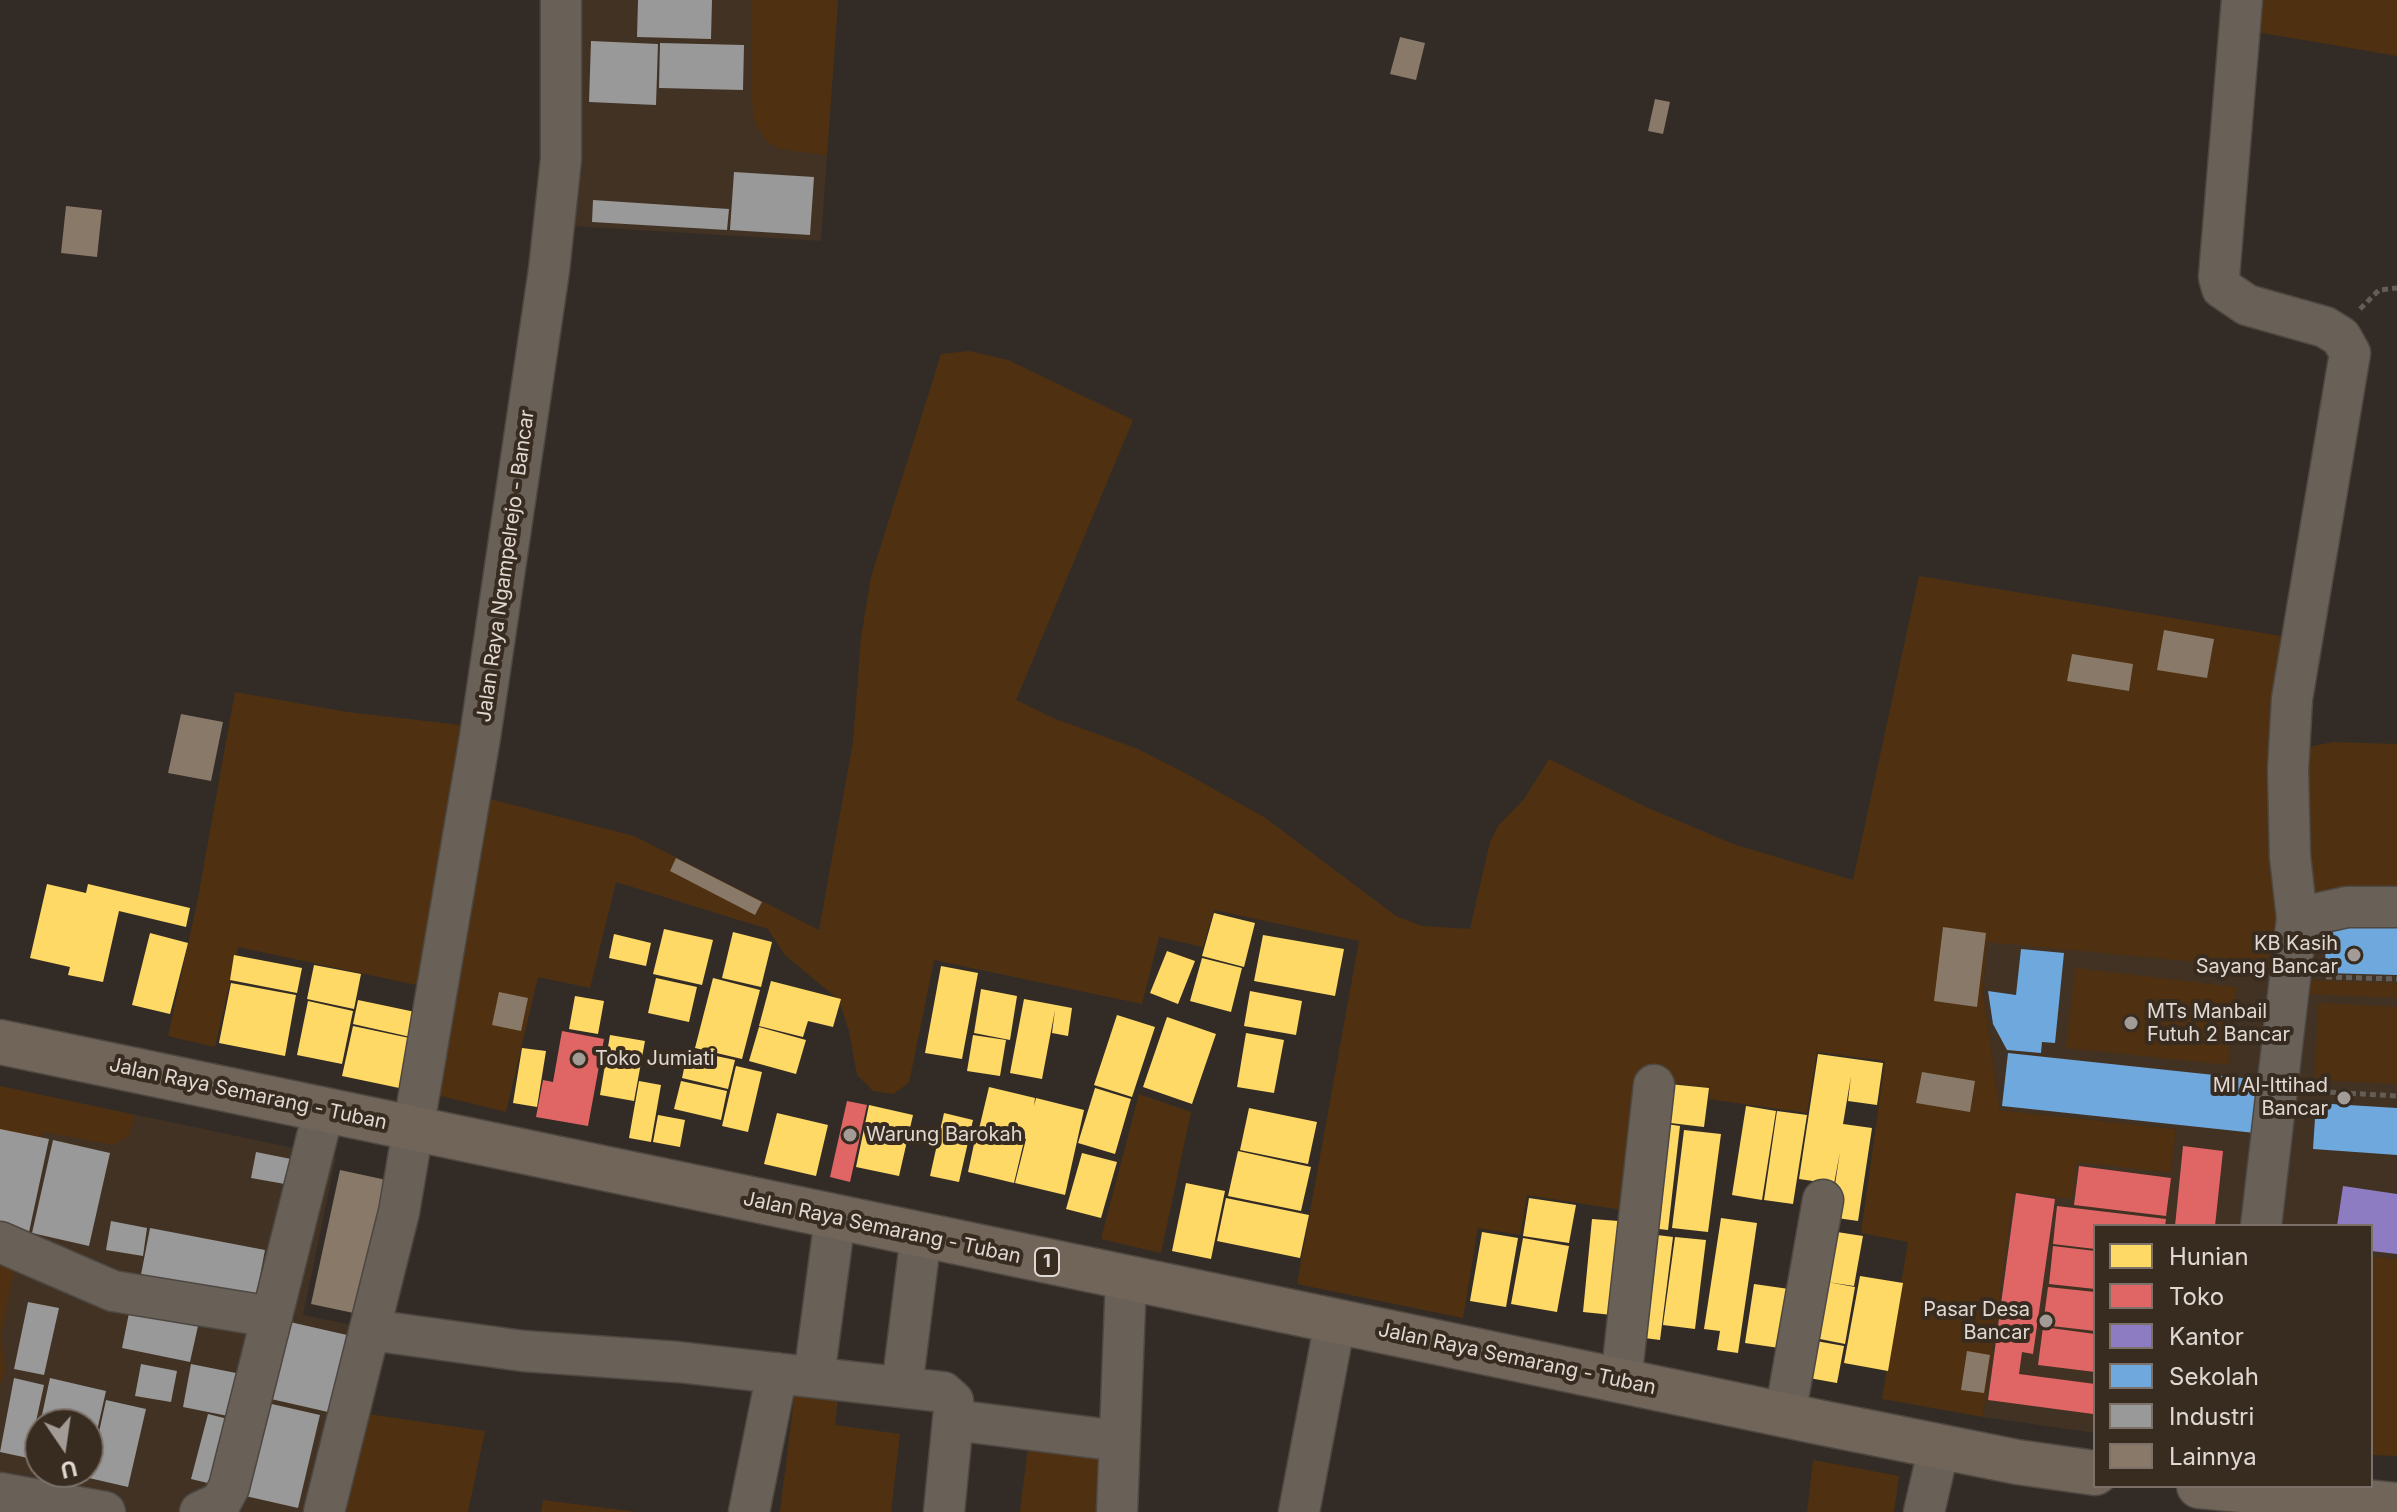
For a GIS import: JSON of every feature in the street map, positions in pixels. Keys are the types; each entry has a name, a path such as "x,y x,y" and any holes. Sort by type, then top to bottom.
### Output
{"highway":[{"name":"Jalan Raya Semarang - Tuban","path":"0,1042 1939,1447 2093,1473"},
{"path":"2237,1493 2397,1505"}],"street":[{"name":"Jalan Raya Ngampelrejo - Bancar","path":"324,1512 399,1212 480,737 549,270 561,159 561,0"},
{"path":"2242,0 2219,277 2222,288 2247,305 2325,327 2341,337 2350,353 2292,699 2288,770 2290,856 2297,918 2261,1224"},
{"path":"2297,918 2347,907 2397,907"},
{"path":"1621,1381 1654,1085"},
{"path":"200,1512 221,1502 229,1487 324,1109"},
{"path":"1785,1415 1823,1200"},
{"path":"749,1512 796,1375 835,1218"},
{"path":"902,1387 921,1236"},
{"path":"0,1242 113,1291 272,1317"},
{"path":"1117,1512 1126,1278"},
{"path":"1299,1512 1335,1322"},
{"path":"371,1330 596,1358 796,1375 949,1395 954,1420 944,1512"},
{"path":"954,1420 1119,1441"},
{"path":"1924,1512 1939,1447"},
{"path":"0,1493 105,1512"}],"path":[{"path":"2290,976 2397,979"},
{"path":"2277,1089 2397,1096"}],"shaded area":[{"path":"581,0 838,0 821,241 570,226"},
{"path":"752,0 838,0 827,155 780,149 768,142 755,124 752,103"},
{"path":"2253,0 2397,0 2397,56 2251,31"},
{"path":"969,351 1008,360 1133,420 1016,700 1053,718 1138,749 1185,773 1264,817 1396,916 1422,926 1470,929 1490,842 1498,826 1524,799 1549,759 1646,807 1733,844 1853,880 1919,576 2293,638 2280,970 1987,942 1983,992 2000,1110 2176,1129 2171,1173 2077,1162 2072,1199 2014,1192 1983,1417 1882,1399 1908,1242 1861,1233 1885,1061 1817,1052 1807,1113 1709,1099 1710,1088 1651,1081 1635,1212 1527,1195 1520,1235 1478,1228 1463,1318 1297,1284 1359,941 1214,910 1203,947 1159,937 1142,1004 934,960 909,1083 893,1094 873,1091 857,1075 849,1031 839,1000 785,955 768,929 616,882 590,988 538,977 506,1112 437,1095 486,798 634,836 819,930 853,742 861,638 871,577 941,354"},
{"path":"235,692 347,712 461,725 426,987 238,947 215,1047 168,1036 197,903"},
{"path":"2333,742 2397,744 2397,892 2305,896 2297,749"},
{"path":"2397,917 2397,1259 2373,1256 2373,1224 2276,1224 2314,931"},
{"path":"1987,941 2280,970 2250,1224 2093,1224 2093,1433 1983,1417 2014,1192 2077,1161 2171,1172 2176,1129 2000,1110 1983,992"},
{"path":"2075,968 2237,987 2228,1065 2066,1048"},
{"path":"2307,980 2397,983 2397,998 2305,994"},
{"path":"2318,1003 2397,1007 2397,1084 2315,1080"},
{"path":"0,1086 336,1157 303,1315 357,1326 307,1512 0,1512"},
{"path":"0,1086 135,1115 129,1136 114,1145 43,1132 1,1335 5,1371 0,1386"},
{"path":"1139,1094 1191,1112 1161,1253 1101,1239"},
{"path":"2373,1256 2397,1259 2397,1456 2373,1455"},
{"path":"796,1382 839,1387 835,1425 900,1434 891,1512 780,1512"},
{"path":"361,1413 485,1431 468,1512 333,1512"},
{"path":"1029,1438 1110,1451 1107,1512 1020,1512"},
{"path":"1813,1460 1899,1476 1894,1512 1807,1512"},
{"path":"543,1500 637,1512 541,1512"}],"building: Hunian":[{"path":"47,884 86,893 88,884 190,908 186,927 119,911 103,982 68,975 70,967 30,958"},
{"path":"1214,913 1255,923 1244,967 1202,956"},
{"path":"664,929 713,940 702,985 653,974"},
{"path":"733,932 772,942 761,987 722,978"},
{"path":"150,933 188,943 170,1014 132,1005"},
{"path":"614,934 651,943 646,966 609,958"},
{"path":"1263,935 1344,949 1335,996 1254,981"},
{"path":"1167,951 1195,961 1178,1004 1150,993"},
{"path":"234,955 302,968 297,993 230,980"},
{"path":"1202,958 1242,968 1231,1012 1190,1001"},
{"path":"314,965 361,974 354,1009 307,999"},
{"path":"941,966 978,973 962,1059 925,1053"},
{"path":"656,978 697,987 689,1022 648,1013"},
{"path":"713,978 760,990 742,1059 695,1048"},
{"path":"771,981 841,999 833,1027 808,1021 803,1037 759,1026"},
{"path":"231,983 296,995 285,1056 219,1043"},
{"path":"981,989 1017,996 1010,1040 974,1033"},
{"path":"1250,991 1302,1001 1296,1035 1244,1026"},
{"path":"575,996 604,1001 598,1034 569,1029"},
{"path":"1024,999 1072,1008 1068,1036 1052,1033 1055,1010 1042,1079 1010,1073"},
{"path":"358,1000 420,1013 415,1038 353,1024"},
{"path":"308,1001 353,1011 342,1064 297,1055"},
{"path":"1117,1015 1155,1027 1132,1097 1094,1085"},
{"path":"1167,1017 1216,1034 1192,1104 1143,1087"},
{"path":"353,1026 414,1039 404,1089 342,1076"},
{"path":"759,1027 806,1040 796,1074 749,1061"},
{"path":"1246,1033 1284,1040 1274,1093 1237,1087"},
{"path":"610,1035 645,1041 634,1101 600,1095"},
{"path":"973,1035 1006,1040 1000,1076 967,1071"},
{"path":"522,1048 546,1051 537,1107 513,1103"},
{"path":"688,1050 735,1060 728,1089 682,1078"},
{"path":"1818,1054 1883,1063 1877,1105 1848,1101 1851,1076 1843,1124 1872,1128 1858,1221 1830,1217 1840,1152 1834,1184 1799,1179"},
{"path":"736,1066 762,1072 748,1132 722,1126"},
{"path":"639,1081 661,1085 651,1142 629,1138"},
{"path":"681,1081 727,1091 721,1120 674,1109"},
{"path":"1659,1083 1709,1088 1704,1127 1654,1121"},
{"path":"989,1087 1035,1098 1034,1106 1036,1098 1084,1110 1065,1195 1015,1183 1026,1139 979,1129"},
{"path":"1095,1088 1131,1099 1115,1154 1078,1143"},
{"path":"869,1105 913,1115 899,1176 856,1167"},
{"path":"1746,1106 1776,1111 1762,1200 1732,1195"},
{"path":"1249,1108 1317,1122 1308,1164 1240,1150"},
{"path":"1777,1111 1807,1115 1793,1204 1764,1200"},
{"path":"777,1113 828,1125 816,1176 764,1164"},
{"path":"944,1113 973,1120 959,1182 930,1176"},
{"path":"658,1115 685,1120 680,1147 653,1142"},
{"path":"1653,1122 1680,1126 1668,1230 1641,1227"},
{"path":"977,1130 1024,1141 1014,1183 968,1172"},
{"path":"1684,1130 1721,1134 1708,1232 1672,1228"},
{"path":"1238,1151 1311,1167 1301,1211 1228,1196"},
{"path":"1082,1153 1117,1162 1101,1218 1066,1209"},
{"path":"1186,1183 1225,1191 1211,1259 1172,1251"},
{"path":"1226,1198 1309,1215 1300,1258 1217,1241"},
{"path":"1529,1198 1576,1205 1569,1243 1523,1236"},
{"path":"1721,1218 1757,1223 1738,1353 1717,1350 1720,1331 1704,1329"},
{"path":"1592,1219 1632,1222 1622,1316 1583,1312"},
{"path":"1824,1230 1863,1236 1854,1286 1827,1282 1855,1287 1845,1344 1805,1336"},
{"path":"1482,1232 1518,1238 1506,1307 1470,1301"},
{"path":"1641,1233 1673,1237 1660,1340 1629,1336"},
{"path":"1675,1237 1706,1240 1695,1329 1663,1325"},
{"path":"1523,1238 1569,1246 1557,1312 1511,1304"},
{"path":"1860,1276 1903,1283 1888,1371 1844,1363"},
{"path":"1754,1284 1796,1290 1786,1349 1745,1343"},
{"path":"1805,1339 1844,1346 1837,1383 1798,1376"}],"building: Toko":[{"name":"Toko Jumiati","path":"562,1031 604,1039 588,1126 536,1117 543,1080 553,1082"},
{"name":"Warung Barokah","path":"847,1101 867,1105 850,1182 830,1177"},
{"path":"2183,1146 2223,1151 2215,1224 2175,1224"},
{"path":"2079,1166 2171,1178 2166,1216 2074,1205"},
{"path":"2016,1193 2055,1199 2033,1354 2022,1352 2019,1374 2093,1384 2093,1414 1988,1400"},
{"path":"2057,1206 2166,1219 2165,1224 2093,1224 2093,1249 2053,1244"},
{"path":"2053,1246 2093,1251 2093,1289 2049,1284"},
{"path":"2048,1287 2093,1292 2093,1331 2043,1325"},
{"path":"2043,1327 2093,1334 2093,1372 2038,1365"}],"building: Kantor":[{"path":"2343,1186 2397,1194 2397,1254 2373,1251 2373,1224 2337,1224"}],"building: Sekolah":[{"path":"2326,926 2397,928 2397,975 2325,973"},
{"path":"2021,949 2064,953 2055,1043 2042,1042 2041,1053 2007,1050 1993,1024 1988,991 2016,995"},
{"path":"2008,1053 2261,1080 2255,1133 2002,1106"},
{"path":"2316,1103 2397,1108 2397,1155 2313,1149"}],"building: Industri":[{"path":"638,0 712,0 711,39 637,37"},
{"path":"591,41 658,44 656,105 589,102"},
{"path":"660,43 744,45 743,90 659,88"},
{"path":"734,172 814,177 810,235 730,230"},
{"path":"593,200 729,209 727,230 592,222"},
{"path":"0,1129 49,1139 29,1232 0,1225"},
{"path":"53,1140 110,1153 89,1246 32,1233"},
{"path":"256,1152 301,1161 296,1186 251,1178"},
{"path":"111,1221 147,1228 143,1256 106,1250"},
{"path":"150,1228 265,1250 254,1307 139,1285"},
{"path":"28,1302 59,1308 44,1375 14,1369"},
{"path":"131,1303 200,1317 190,1362 122,1348"},
{"path":"290,1322 347,1335 328,1412 271,1399"},
{"path":"141,1364 177,1371 171,1402 135,1396"},
{"path":"191,1364 241,1374 233,1417 183,1407"},
{"path":"14,1378 44,1385 39,1408 24,1408 24,1457 0,1452"},
{"path":"50,1378 106,1391 102,1408 43,1408"},
{"path":"106,1400 146,1409 128,1487 104,1481"},
{"path":"263,1402 320,1415 298,1508 241,1495"},
{"path":"208,1414 232,1420 216,1485 191,1479"}],"building: Lainnya":[{"path":"1400,37 1425,43 1416,80 1390,74"},
{"path":"1655,99 1670,102 1663,134 1648,131"},
{"path":"66,206 102,210 97,257 61,253"},
{"path":"2164,630 2214,639 2207,678 2157,670"},
{"path":"2072,654 2133,664 2129,691 2067,681"},
{"path":"181,714 223,722 211,781 168,773"},
{"path":"676,858 762,902 755,915 670,871"},
{"path":"1943,927 1986,933 1977,1007 1934,1001"},
{"path":"499,992 528,998 521,1031 492,1025"},
{"path":"1922,1072 1975,1081 1970,1112 1916,1103"},
{"path":"340,1170 391,1181 363,1315 311,1304"},
{"path":"1967,1351 1990,1355 1984,1393 1961,1390"}],"place":[{"name":"KB Kasih Sayang Bancar","path":"2354,955"},
{"name":"MTs Manbail Futuh 2 Bancar","path":"2131,1023"},
{"name":"Toko Jumiati","path":"579,1059"},
{"name":"MI Al-Ittihad Bancar","path":"2344,1098"},
{"name":"Warung Barokah","path":"850,1135"},
{"name":"Pasar Desa Bancar","path":"2046,1321"}]}
